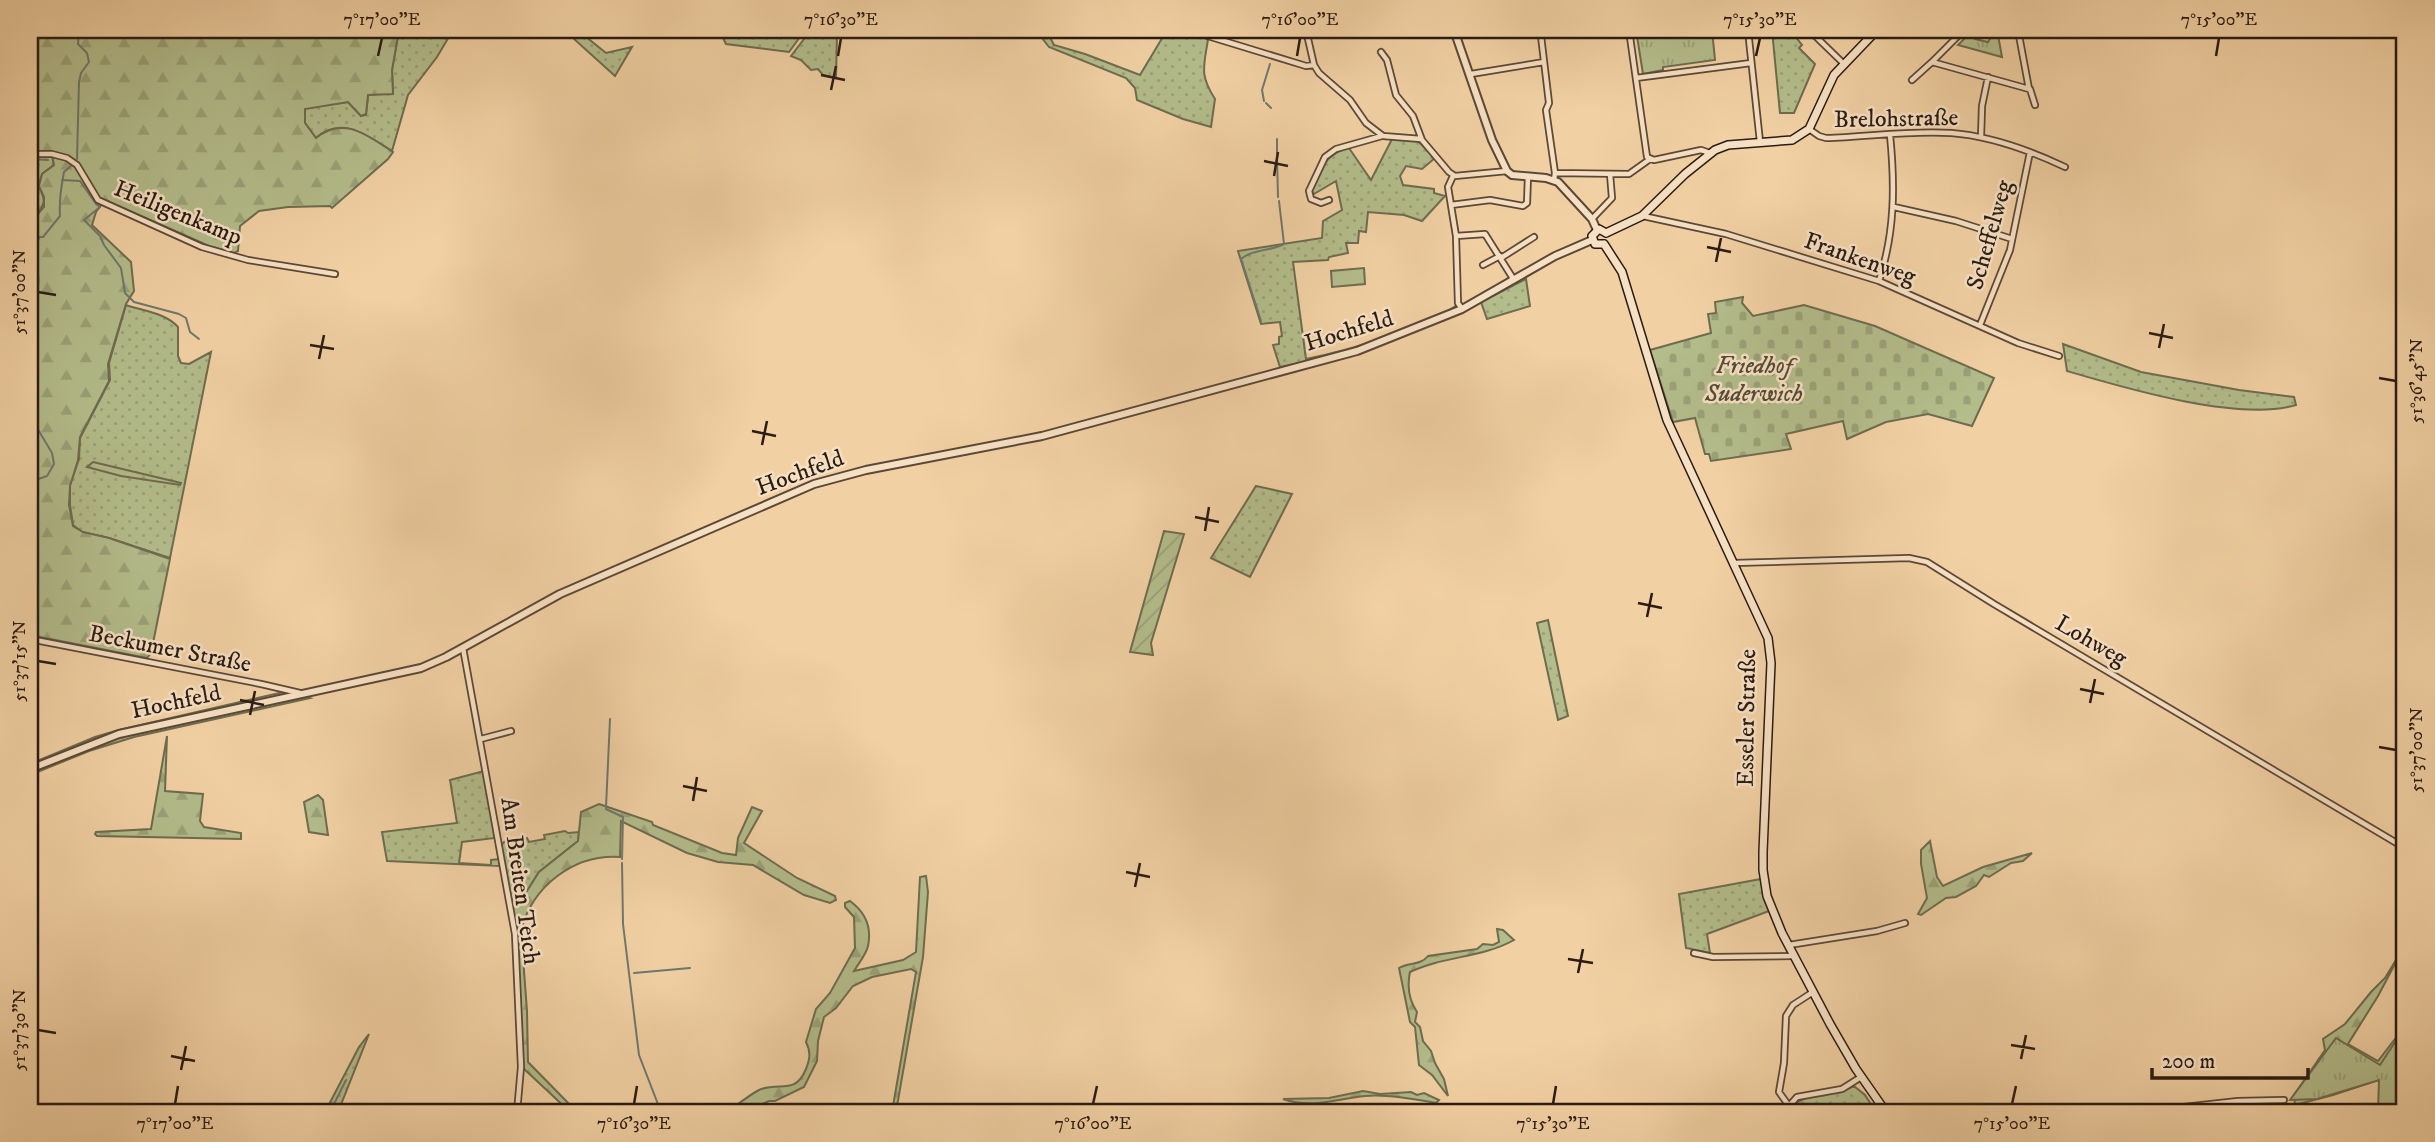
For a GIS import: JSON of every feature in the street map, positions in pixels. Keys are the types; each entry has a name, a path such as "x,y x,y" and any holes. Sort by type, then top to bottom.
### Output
{"main road":[{"path":"1606,233 1642,216 1710,153 1728,145 1793,140 1809,129 1826,88 1843,64 1877,30"},
{"path":"1601,229 1606,233 1608,239 1604,244 1597,245 1592,240 1592,234 1597,230 1601,229"},
{"name":"Esseler Straße","path":"1604,244 1622,272 1667,420 1768,638 1771,663 1763,870 1773,914 1861,1077 1886,1112"}],"street":[{"path":"1188,30 1306,66 1314,65"},
{"path":"1306,30 1314,65 1319,73 1350,100 1366,122 1383,136"},
{"path":"1454,30 1492,140 1507,171 1512,174 1554,176 1630,173 1650,159 1701,150 1710,153"},
{"path":"1554,30 1541,36 1554,176 1592,219 1597,230"},
{"path":"1629,30 1646,153 1650,159"},
{"path":"1748,30 1760,143"},
{"path":"1809,30 1843,64"},
{"path":"1912,80 1964,30"},
{"path":"2018,30 2029,89 2035,105"},
{"path":"1381,52 1387,60 1396,95 1413,116 1422,140 1453,176"},
{"path":"1471,74 1544,62"},
{"path":"1932,62 2029,89"},
{"path":"1636,78 1751,63"},
{"path":"1981,137 1982,106 1988,78"},
{"name":"Brelohstraße","path":"1809,129 1826,138 1933,132 1981,137 2030,152 2065,167"},
{"path":"1879,281 1886,260 1894,206 1890,135"},
{"path":"1329,200 1321,203 1311,199 1310,195 1325,157 1336,149 1383,136 1422,140"},
{"name":"Scheffelweg","path":"1979,325 1996,288 2012,239 2030,152"},
{"name":"Heiligenkamp","path":"30,154 52,154 67,158 77,165 98,200 202,247 248,260 335,274"},
{"path":"1453,176 1507,171"},
{"path":"1592,219 1612,198 1610,174"},
{"path":"1453,176 1448,187 1456,236 1458,303 1462,309"},
{"path":"1451,205 1490,200 1523,205 1527,203 1528,176"},
{"path":"1894,206 1956,220 2012,239"},
{"name":"Frankenweg","path":"1642,216 1726,234 1879,281 2018,343 2059,356"},
{"path":"1456,236 1485,234 1514,280"},
{"path":"1483,265 1534,237"},
{"name":"Hochfeld","path":"30,769 119,734 421,668 560,594 824,481 866,470 1042,436 1324,361 1391,340 1462,309 1555,256 1592,240"},
{"name":"Lohweg","path":"1734,563 1909,558 1927,562 2405,848"},
{"name":"Beckumer Straße","path":"30,639 304,694"},
{"name":"Am Breiten Teich","path":"463,648 515,934 521,1067 517,1112"},
{"path":"481,739 510,731"},
{"path":"1788,945 1877,931 1905,923"},
{"path":"1694,953 1713,957 1795,956"},
{"path":"1813,992 1793,1005 1785,1021 1784,1063 1779,1092 1789,1109 1797,1097 1842,1089 1861,1077"},
{"path":"2138,1112 2238,1101 2284,1100"}],"green space":[{"path":"30,30 399,30 392,70 393,94 368,95 366,114 361,116 348,102 305,109 305,123 316,138 326,131 346,128 365,134 393,152 332,208 288,207 259,211 240,226 238,251 234,253 209,246 105,200 96,212 92,225 131,262 134,291 126,304 108,364 109,381 80,437 69,505 73,526 83,532 170,559 151,653 147,658 30,635 30,239 36,234 36,226 32,221 44,207 44,197 39,186 42,174 54,165 52,155 30,156"},
{"path":"399,30 453,30 437,57 408,95 392,151 364,134 345,128 326,131 316,138 305,123 305,108 348,102 361,116 366,115 368,95 393,92 392,70"},
{"path":"719,30 805,30 789,52 726,44"},
{"path":"811,30 842,30 837,35 836,78 823,75 818,69 811,70 801,60 791,56"},
{"path":"984,30 1046,30 1054,45 1140,75 1167,30 1184,30 1208,39 1204,70 1215,99 1211,127 1137,100 1135,88 1126,78 1049,47 1038,33 1014,31 987,34"},
{"path":"1636,30 1712,30 1715,60 1663,67 1663,70 1643,74"},
{"path":"1772,30 1790,30 1802,45 1799,48 1815,64 1794,113 1780,113"},
{"path":"1995,30 2007,30 1998,35 2002,57 1958,45 1969,34 1975,39 1988,42"},
{"path":"580,32 606,53 632,47 615,76 574,39"},
{"path":"1392,139 1416,139 1435,158 1422,169 1406,166 1400,176 1403,185 1434,189 1434,193 1445,196 1422,221 1404,215 1368,212 1366,232 1359,231 1358,243 1346,243 1348,253 1329,257 1328,260 1293,262 1306,359 1402,332 1358,351 1280,367 1273,345 1279,344 1279,337 1282,336 1280,322 1261,324 1238,251 1322,238 1323,221 1342,210 1336,181 1314,194 1311,190 1325,163 1341,150 1349,148 1371,180"},
{"path":"52,155 54,165 42,174 39,187 44,203 35,221 36,234 30,239 30,156"},
{"path":"1364,268 1365,284 1332,287 1331,271"},
{"path":"1526,279 1530,306 1487,319 1481,302"},
{"name":"Friedhof Suderwich","path":"1743,297 1742,303 1753,316 1804,305 1875,326 1994,378 1972,426 1928,414 1886,422 1847,439 1843,421 1786,434 1791,449 1711,461 1709,454 1705,454 1695,418 1673,422 1650,350 1711,333 1708,314 1716,313 1715,302"},
{"path":"126,305 161,315 178,327 178,356 181,363 189,364 211,352 170,558 82,532 73,525 70,485 79,459 80,438 110,380 109,363"},
{"path":"2063,344 2141,372 2294,397 2296,405 2272,409 2214,406 2119,386 2067,371"},
{"path":"93,462 181,483 180,485 121,476 87,467"},
{"path":"1256,486 1292,494 1250,577 1211,558"},
{"path":"1164,531 1184,534 1151,643 1153,655 1130,652"},
{"path":"1548,620 1568,716 1558,720 1537,623"},
{"path":"288,691 310,698 134,737 89,751 30,775 30,764 95,737"},
{"path":"167,736 165,791 203,794 200,821 204,827 241,833 241,839 95,834 151,829"},
{"path":"484,771 495,838 462,842 459,863 491,865 491,860 499,859 500,866 387,861 382,832 457,823 450,780"},
{"path":"318,795 323,800 328,835 309,832 304,802"},
{"path":"599,804 652,822 653,825 722,853 736,855 738,838 752,807 762,811 744,843 797,878 835,896 836,900 830,903 804,895 753,865 718,862 687,853 621,821 620,857 587,861 557,876 535,900 521,931 515,931 511,900 527,891 539,872 578,841 581,812"},
{"path":"565,831 579,832 578,841 539,872 527,891 511,900 501,846 504,842 527,838 529,842 545,839 544,835"},
{"path":"1930,841 1937,877 1943,886 1983,867 2032,853 2023,861 2011,863 1989,877 1984,875 1976,886 1956,897 1946,898 1921,915 1918,914 1927,898 1921,850"},
{"path":"926,876 928,892 923,957 896,1112 892,1112 916,972 911,969 872,977 853,986 836,1008 824,1017 818,1041 817,1061 804,1087 744,1112 727,1112 759,1090 792,1085 802,1077 808,1062 806,1042 816,1009 830,993 855,948 854,917 845,907 845,903 850,901 860,910 869,932 867,949 854,971 903,960 916,952 920,877"},
{"path":"1761,879 1769,911 1707,934 1710,953 1686,948 1679,894"},
{"path":"1497,929 1503,930 1514,940 1489,950 1410,972 1409,993 1417,1012 1415,1022 1420,1027 1423,1041 1431,1051 1444,1079 1448,1096 1432,1075 1419,1065 1415,1027 1410,1022 1399,968 1422,961 1428,956 1477,949 1483,944 1493,945 1499,942"},
{"path":"517,938 521,939 522,944 528,1062 577,1112 570,1112 522,1067"},
{"path":"2405,945 2348,1044 2378,1061 2405,1026 2405,1056 2391,1076 2295,1105 2294,1095 2325,1050 2323,1039 2345,1024 2385,978"},
{"path":"2405,1027 2405,1112 2378,1112 2379,1080 2317,1099 2290,1100 2336,1038 2380,1065"},
{"path":"369,1034 338,1112 325,1112 359,1047"},
{"path":"1854,1086 1865,1095 1876,1112 1794,1112 1795,1104 1801,1100"},
{"path":"1363,1091 1380,1094 1424,1093 1439,1100 1436,1103 1373,1096 1304,1103 1283,1099 1329,1098"}],"waterway":[{"path":"77,159 79,82 81,73 89,62 87,53 78,44 79,30"},
{"path":"30,44 33,54 30,75"},
{"path":"1264,101 1262,90 1270,64"},
{"path":"1266,103 1271,108"},
{"path":"1277,139 1277,154"},
{"path":"1277,158 1278,197"},
{"path":"30,159 48,160"},
{"path":"30,312 38,288 38,275 33,263 39,237 43,237 60,216 64,172 72,165"},
{"path":"62,180 80,181 100,207 84,220 100,236 121,268 125,293 134,302 186,318 190,332 199,339"},
{"path":"1261,321 1241,259 1251,253 1284,244 1279,201"},
{"path":"30,416 52,453 54,464 47,476 30,482"},
{"path":"32,482 36,622"},
{"path":"610,719 606,809 623,817 622,859"},
{"path":"622,863 623,924 639,1055 661,1112"},
{"path":"634,973 690,968"},
{"path":"330,1112 346,1080"}]}
